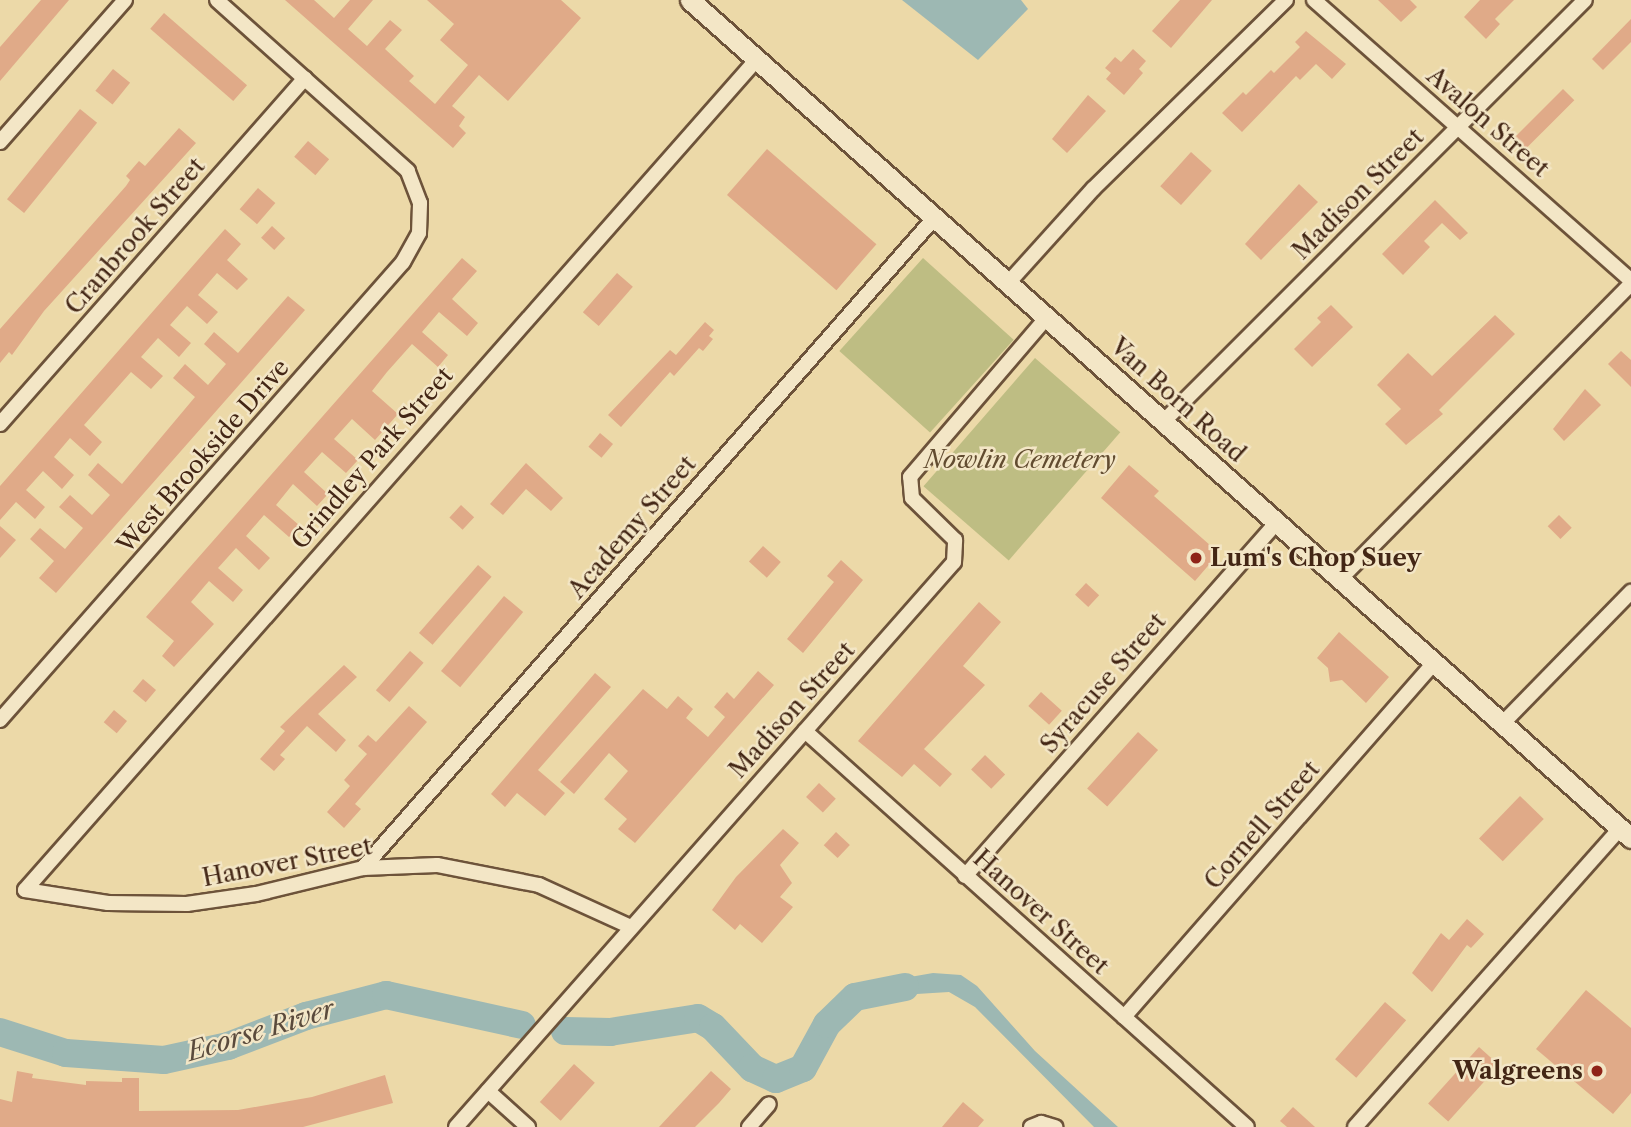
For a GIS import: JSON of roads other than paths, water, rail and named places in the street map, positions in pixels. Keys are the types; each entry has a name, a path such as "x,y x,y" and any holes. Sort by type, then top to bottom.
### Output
{"main road":[{"name":"Van Born Road","path":"690,0 936,216 1625,833"}],"street":[{"path":"0,142 125,0"},
{"path":"217,0 305,78"},
{"path":"1009,282 1093,189 1286,0"},
{"name":"Avalon Street","path":"1314,0 1631,282"},
{"name":"Madison Street","path":"1164,421 1585,0"},
{"name":"Grindley Park Street","path":"25,890 757,59"},
{"name":"West Brookside Drive","path":"0,720 403,262 415,243 421,212 418,192 403,166 305,78"},
{"name":"Cranbrook Street","path":"0,424 305,78"},
{"name":"Academy Street","path":"363,868 936,216"},
{"path":"1341,578 1631,282"},
{"name":"Madison Street","path":"456,1127 954,562 955,540 912,498 910,477 1048,316"},
{"name":"Syracuse Street","path":"965,876 1277,522"},
{"path":"1502,724 1631,593"},
{"name":"Cornell Street","path":"1124,1017 1434,663"},
{"name":"Hanover Street","path":"805,731 1247,1127"},
{"path":"1355,1127 1625,833"},
{"name":"Hanover Street","path":"25,890 107,903 187,904 256,894 363,868 437,865 505,875 571,897 631,927"},
{"path":"488,1091 528,1127"},
{"path":"749,1127 769,1104"}],"water":[{"path":"902,0 1021,0 1028,9 978,60"},
{"path":"933,973 961,975 977,986 1035,1051 1118,1127 1094,1127 975,1007 949,992 868,997 864,985"}],"waterway":[{"name":"Ecorse River","path":"565,1031 610,1032 698,1018 713,1027 752,1068 776,1079 803,1068 827,1024 855,997 905,987"},
{"name":"Ecorse River","path":"0,1032 66,1053 164,1060 228,1046 306,1016 386,995 522,1025"}],"place":[{"name":"Lum's Chop Suey","path":"1196,558"},
{"name":"Walgreens","path":"1597,1071"}],"park label":[{"name":"Nowlin Cemetery","path":"1020,460"}]}
